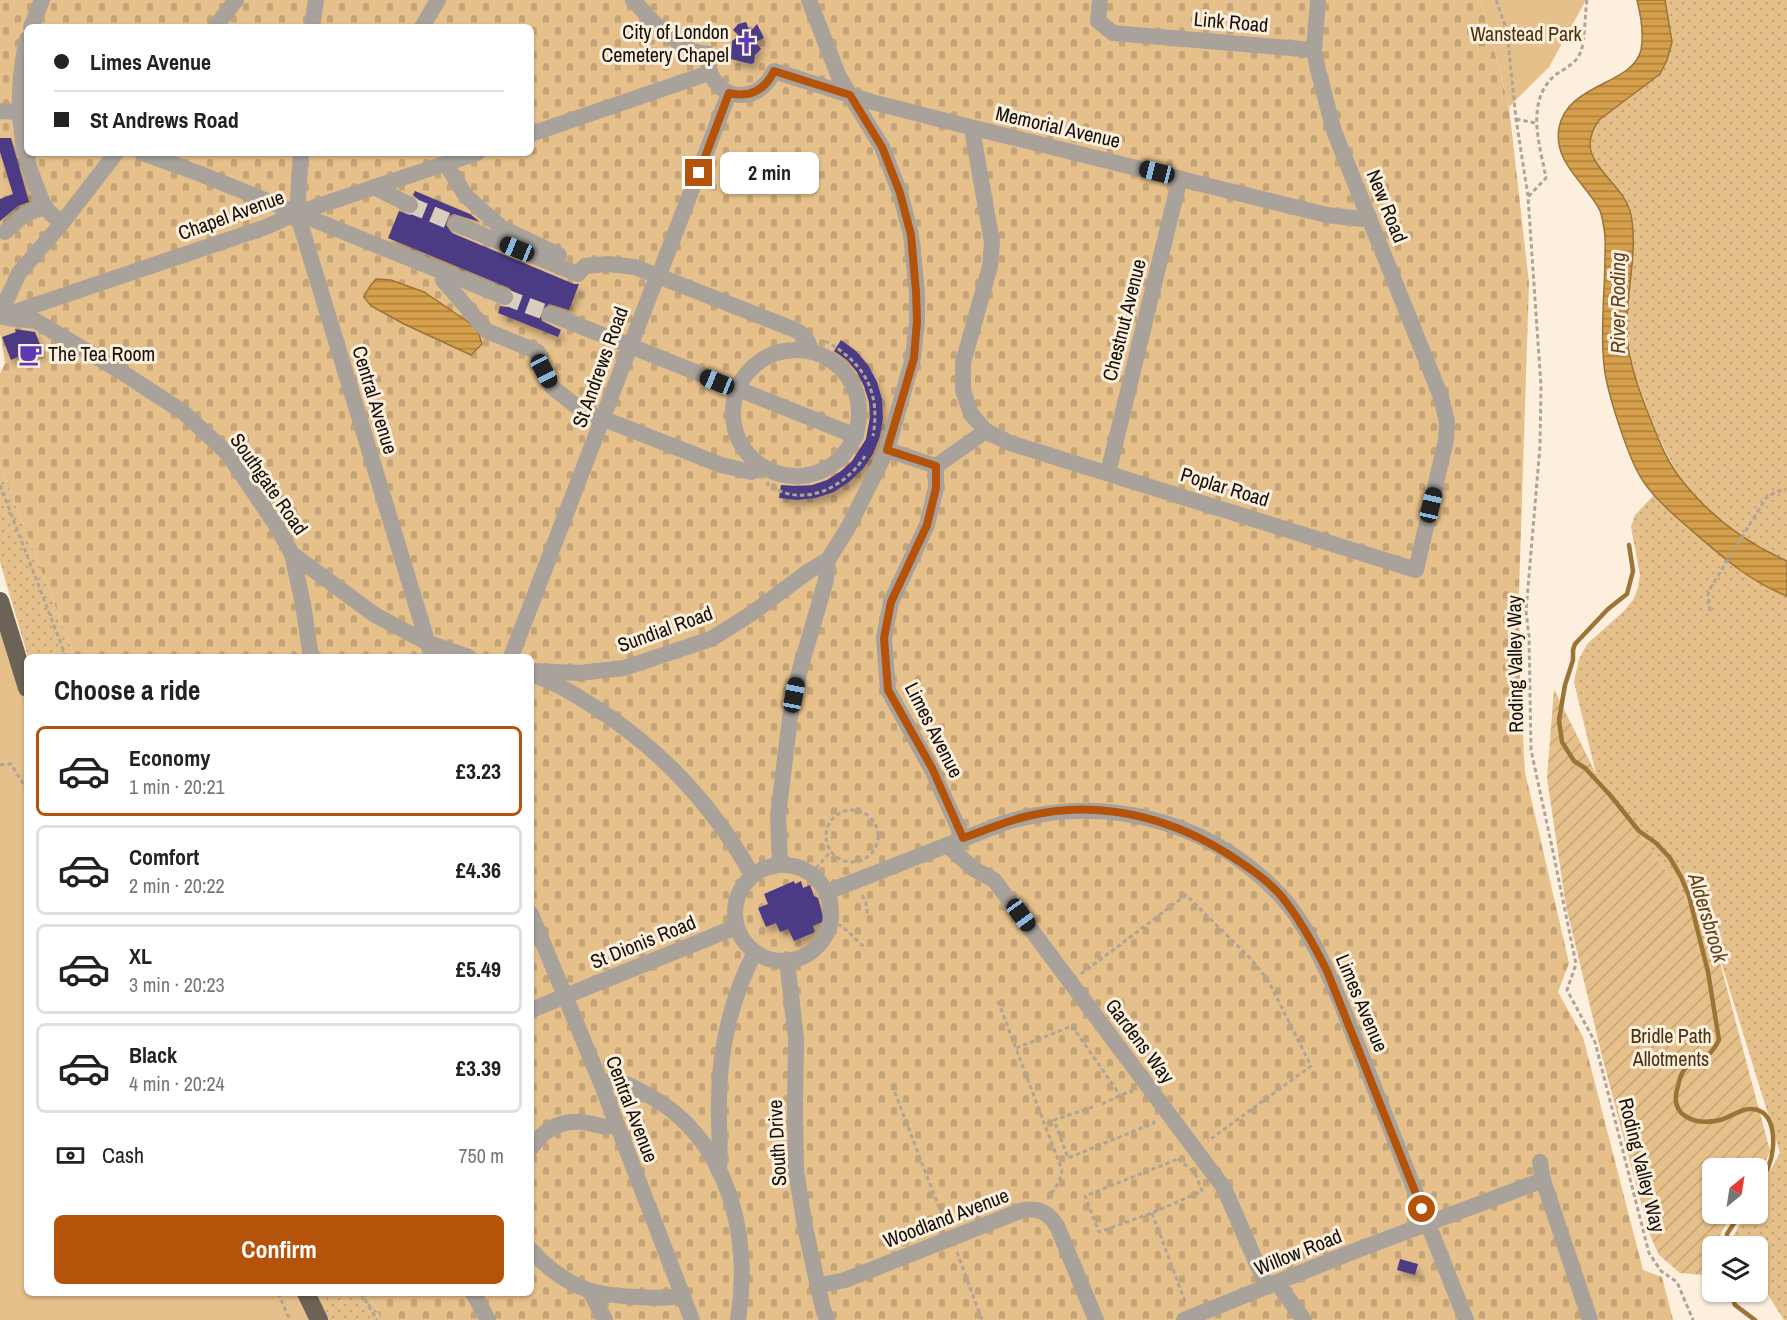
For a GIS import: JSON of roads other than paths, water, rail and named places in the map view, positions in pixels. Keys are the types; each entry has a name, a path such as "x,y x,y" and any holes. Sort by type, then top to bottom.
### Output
{"main road":[{"path":"0,602 24,678"},
{"path":"307,1296 319,1320"}],"lane":[{"path":"32,24 42,0"},
{"path":"217,24 236,0"},
{"path":"312,24 316,0"},
{"path":"424,24 438,0"},
{"path":"633,0 659,28 691,51 708,54 709,73 714,81 729,93"},
{"path":"780,864 778,816 790,718 803,655 826,580 828,560 849,526 887,450 914,358 916,292 911,235 900,193 882,147 839,76 809,0"},
{"name":"Link Road","path":"1100,0 1098,21 1113,33 1314,50"},
{"name":"New Road","path":"1318,0 1314,50 1334,131 1441,397 1448,422"},
{"path":"24,59 20,112 24,142"},
{"name":"Memorial Avenue","path":"729,93 738,95 757,92 764,87 774,71 850,95 974,128 1327,215 1362,219 1369,217"},
{"path":"534,133 709,73"},
{"name":"St Andrews Road","path":"512,654 729,93"},
{"path":"0,111 20,112"},
{"path":"887,450 936,466 986,431 971,414 963,390 963,363 990,266 992,242 974,128"},
{"path":"27,156 32,176 45,207 62,223"},
{"path":"0,316 19,273 62,223 114,156"},
{"path":"150,156 505,297"},
{"name":"Central Avenue","path":"301,156 297,213 429,649"},
{"name":"Chapel Avenue","path":"0,316 469,156"},
{"path":"446,164 466,196 502,228 585,267 608,264 635,267 659,275 803,334 811,351"},
{"name":"Chestnut Avenue","path":"1108,472 1180,178"},
{"path":"374,187 410,205"},
{"path":"5,232 25,214 45,207"},
{"path":"456,224 578,274 585,267"},
{"path":"446,273 443,280 488,331 538,352 552,387 581,410 722,465 751,472 763,467"},
{"path":"550,314 856,436"},
{"name":"Southgate Road","path":"0,316 36,321 117,369 183,412 228,454 276,525 292,554 303,603 311,654"},
{"path":"793,349 811,351 828,358 842,369 853,383 860,409 856,436 847,452 833,465 817,473 799,476 780,474 763,467 749,456 740,441 734,424 733,407 737,390 746,374 759,361 775,353 793,349"},
{"name":"Poplar Road","path":"986,431 1010,443 1416,570 1446,440 1448,422"},
{"name":"Limes Avenue","path":"936,466 936,488 927,525 891,602 884,638 888,690 932,768 955,842 1028,816 1088,810 1132,814 1174,826 1215,845 1250,869 1281,896 1310,939 1327,971 1466,1320"},
{"path":"292,554 375,615 429,649 454,654"},
{"name":"Sundial Road","path":"534,673 580,673 624,668 711,639 828,560"},
{"path":"534,674 574,694 619,723 657,752 693,789 720,823 752,875"},
{"path":"826,892 955,842"},
{"name":"Gardens Way","path":"955,842 974,869 994,880 1224,1188 1272,1285 1304,1320"},
{"path":"780,864 793,865 818,879 830,903 830,922 825,937 809,953 787,961 772,960 755,952 745,943 736,927 734,913 736,898 742,885 752,875 767,867 780,864"},
{"name":"Central Avenue","path":"534,921 601,1083 615,1125 692,1320"},
{"name":"St Dionis Road","path":"534,1009 736,927"},
{"path":"719,1169 719,1098 723,1052 734,1004 755,952"},
{"name":"South Drive","path":"787,961 796,1038 796,1170 805,1227 827,1320"},
{"path":"601,1083 608,1080 627,1084 658,1100 680,1117 719,1169 736,1213 742,1254 742,1294 738,1320"},
{"path":"534,1144 546,1130 568,1122 585,1122 606,1128 615,1125"},
{"path":"1540,1162 1543,1180 1590,1320"},
{"name":"Willow Road","path":"1187,1319 1427,1223 1543,1180"},
{"name":"Woodland Avenue","path":"818,1286 845,1280 1023,1210 1033,1209 1050,1215 1057,1226 1096,1320"},
{"path":"534,1253 544,1264 590,1291 659,1299 674,1298 681,1294"},
{"path":"590,1291 605,1320"},
{"path":"475,1296 488,1320"}],"water":[{"name":"River Roding","path":"1637,0 1665,0 1672,42 1667,60 1660,74 1599,120 1591,135 1590,148 1601,170 1626,202 1631,215 1633,255 1627,310 1627,335 1632,367 1656,433 1677,474 1700,501 1726,525 1756,545 1787,561 1787,596 1760,583 1736,567 1653,494 1631,458 1609,391 1603,351 1605,235 1603,221 1592,197 1565,161 1558,140 1564,113 1574,102 1626,71 1636,62 1641,50 1642,38"},
{"path":"376,279 391,280 424,292 477,328 482,344 471,355 371,306 364,297"}],"waterway":[{"name":"Aldersbrook","path":"1629,545 1633,571 1627,594 1608,609 1575,644 1559,720 1562,742 1574,761 1585,768 1639,831 1656,843 1670,858 1689,896 1708,972 1719,1040 1707,1057 1688,1066 1684,1071 1676,1096 1680,1112 1693,1120 1711,1121 1720,1120 1746,1109 1759,1110 1770,1122 1772,1130 1773,1149 1768,1168"},
{"name":"Aldersbrook","path":"1727,1236 1734,1224"},
{"name":"Aldersbrook","path":"1734,1302 1755,1320"}],"tunnel":[{"path":"410,205 456,224"},
{"path":"505,297 550,314"}],"place":[{"name":"City of London Cemetery Chapel","path":"747,43"},
{"name":"The Tea Room","path":"30,354"}],"park label":[{"name":"Wanstead Park","path":"1526,34"},
{"name":"Bridle Path Allotments","path":"1671,1048"}]}
